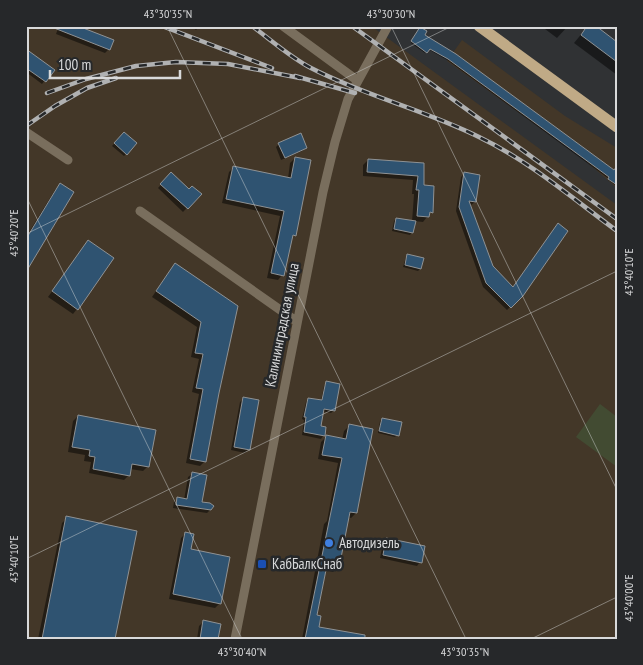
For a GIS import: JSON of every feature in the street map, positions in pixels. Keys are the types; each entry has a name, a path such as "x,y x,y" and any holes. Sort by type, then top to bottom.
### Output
{"main road":[{"path":"479,26 617,127"}],"street":[{"path":"282,26 358,81"},
{"name":"Калининградская улица","path":"235,639 296,321 335,142 348,99 388,26"},
{"path":"26,132 68,160"},
{"path":"140,211 296,321"}],"shaded area":[{"path":"26,26 371,26 617,205 617,639 26,639"},
{"path":"462,40 565,116 617,148 617,188 581,157 447,61"}],"green space":[{"path":"600,404 617,417 617,467 576,437"}],"building":[{"path":"49,26 78,26 114,40 110,50"},
{"path":"587,26 596,26 617,42 617,62 581,35"},
{"path":"420,27 427,31 425,35 456,54 614,170 617,166 617,185 608,179 609,177 448,59 430,49 427,53 411,41"},
{"path":"26,49 55,70 46,82 26,68"},
{"path":"124,132 137,143 127,155 114,143"},
{"path":"301,133 307,148 285,158 278,143"},
{"path":"295,157 311,160 296,236 293,235 284,276 271,273 284,211 226,199 233,166 291,178"},
{"path":"368,159 424,163 424,185 434,186 433,213 430,212 429,217 417,216 419,190 416,190 418,176 367,172"},
{"path":"171,172 189,189 192,186 202,194 188,209 160,184"},
{"path":"464,172 480,175 476,202 469,201 493,266 513,287 558,223 568,231 523,296 511,308 486,283 459,207"},
{"path":"60,183 74,192 26,272 26,239"},
{"path":"396,218 416,221 413,233 394,229"},
{"path":"88,240 114,258 78,310 52,291"},
{"path":"407,254 424,258 421,269 405,265"},
{"path":"175,263 238,306 206,462 190,459 203,389 196,388 203,354 195,353 201,322 156,291"},
{"path":"326,381 340,384 335,411 324,409 321,426 326,427 325,436 304,432 306,417 304,417 308,398 322,400"},
{"path":"243,397 259,400 250,450 234,447"},
{"path":"78,415 156,430 149,467 132,464 130,476 93,469 95,457 89,456 90,450 72,447"},
{"path":"382,418 402,422 399,436 379,431"},
{"path":"349,424 373,429 357,513 350,512 339,568 327,565 317,615 321,616 319,627 365,635 365,639 305,639 342,458 322,455 326,435 346,439"},
{"path":"192,472 207,475 202,502 210,503 214,506 211,510 176,505 177,497 187,499"},
{"path":"66,516 137,531 115,639 42,639"},
{"path":"185,532 194,534 191,549 230,557 221,604 173,594"},
{"path":"386,538 425,546 422,563 383,555"},
{"path":"203,620 221,624 218,639 200,639"}],"railway":[{"path":"162,26 272,68"},
{"path":"252,26 288,54 311,68 352,87 458,127 515,157 617,231"},
{"path":"352,26 617,219"},
{"path":"47,93 86,79 136,66 176,62 228,64 300,78"},
{"path":"295,76 355,93"},
{"path":"26,126 55,106 87,88 116,78"}],"place":[{"name":"Автодизель","path":"329,543"},
{"name":"КабБалкСнаб","path":"262,564"}]}
